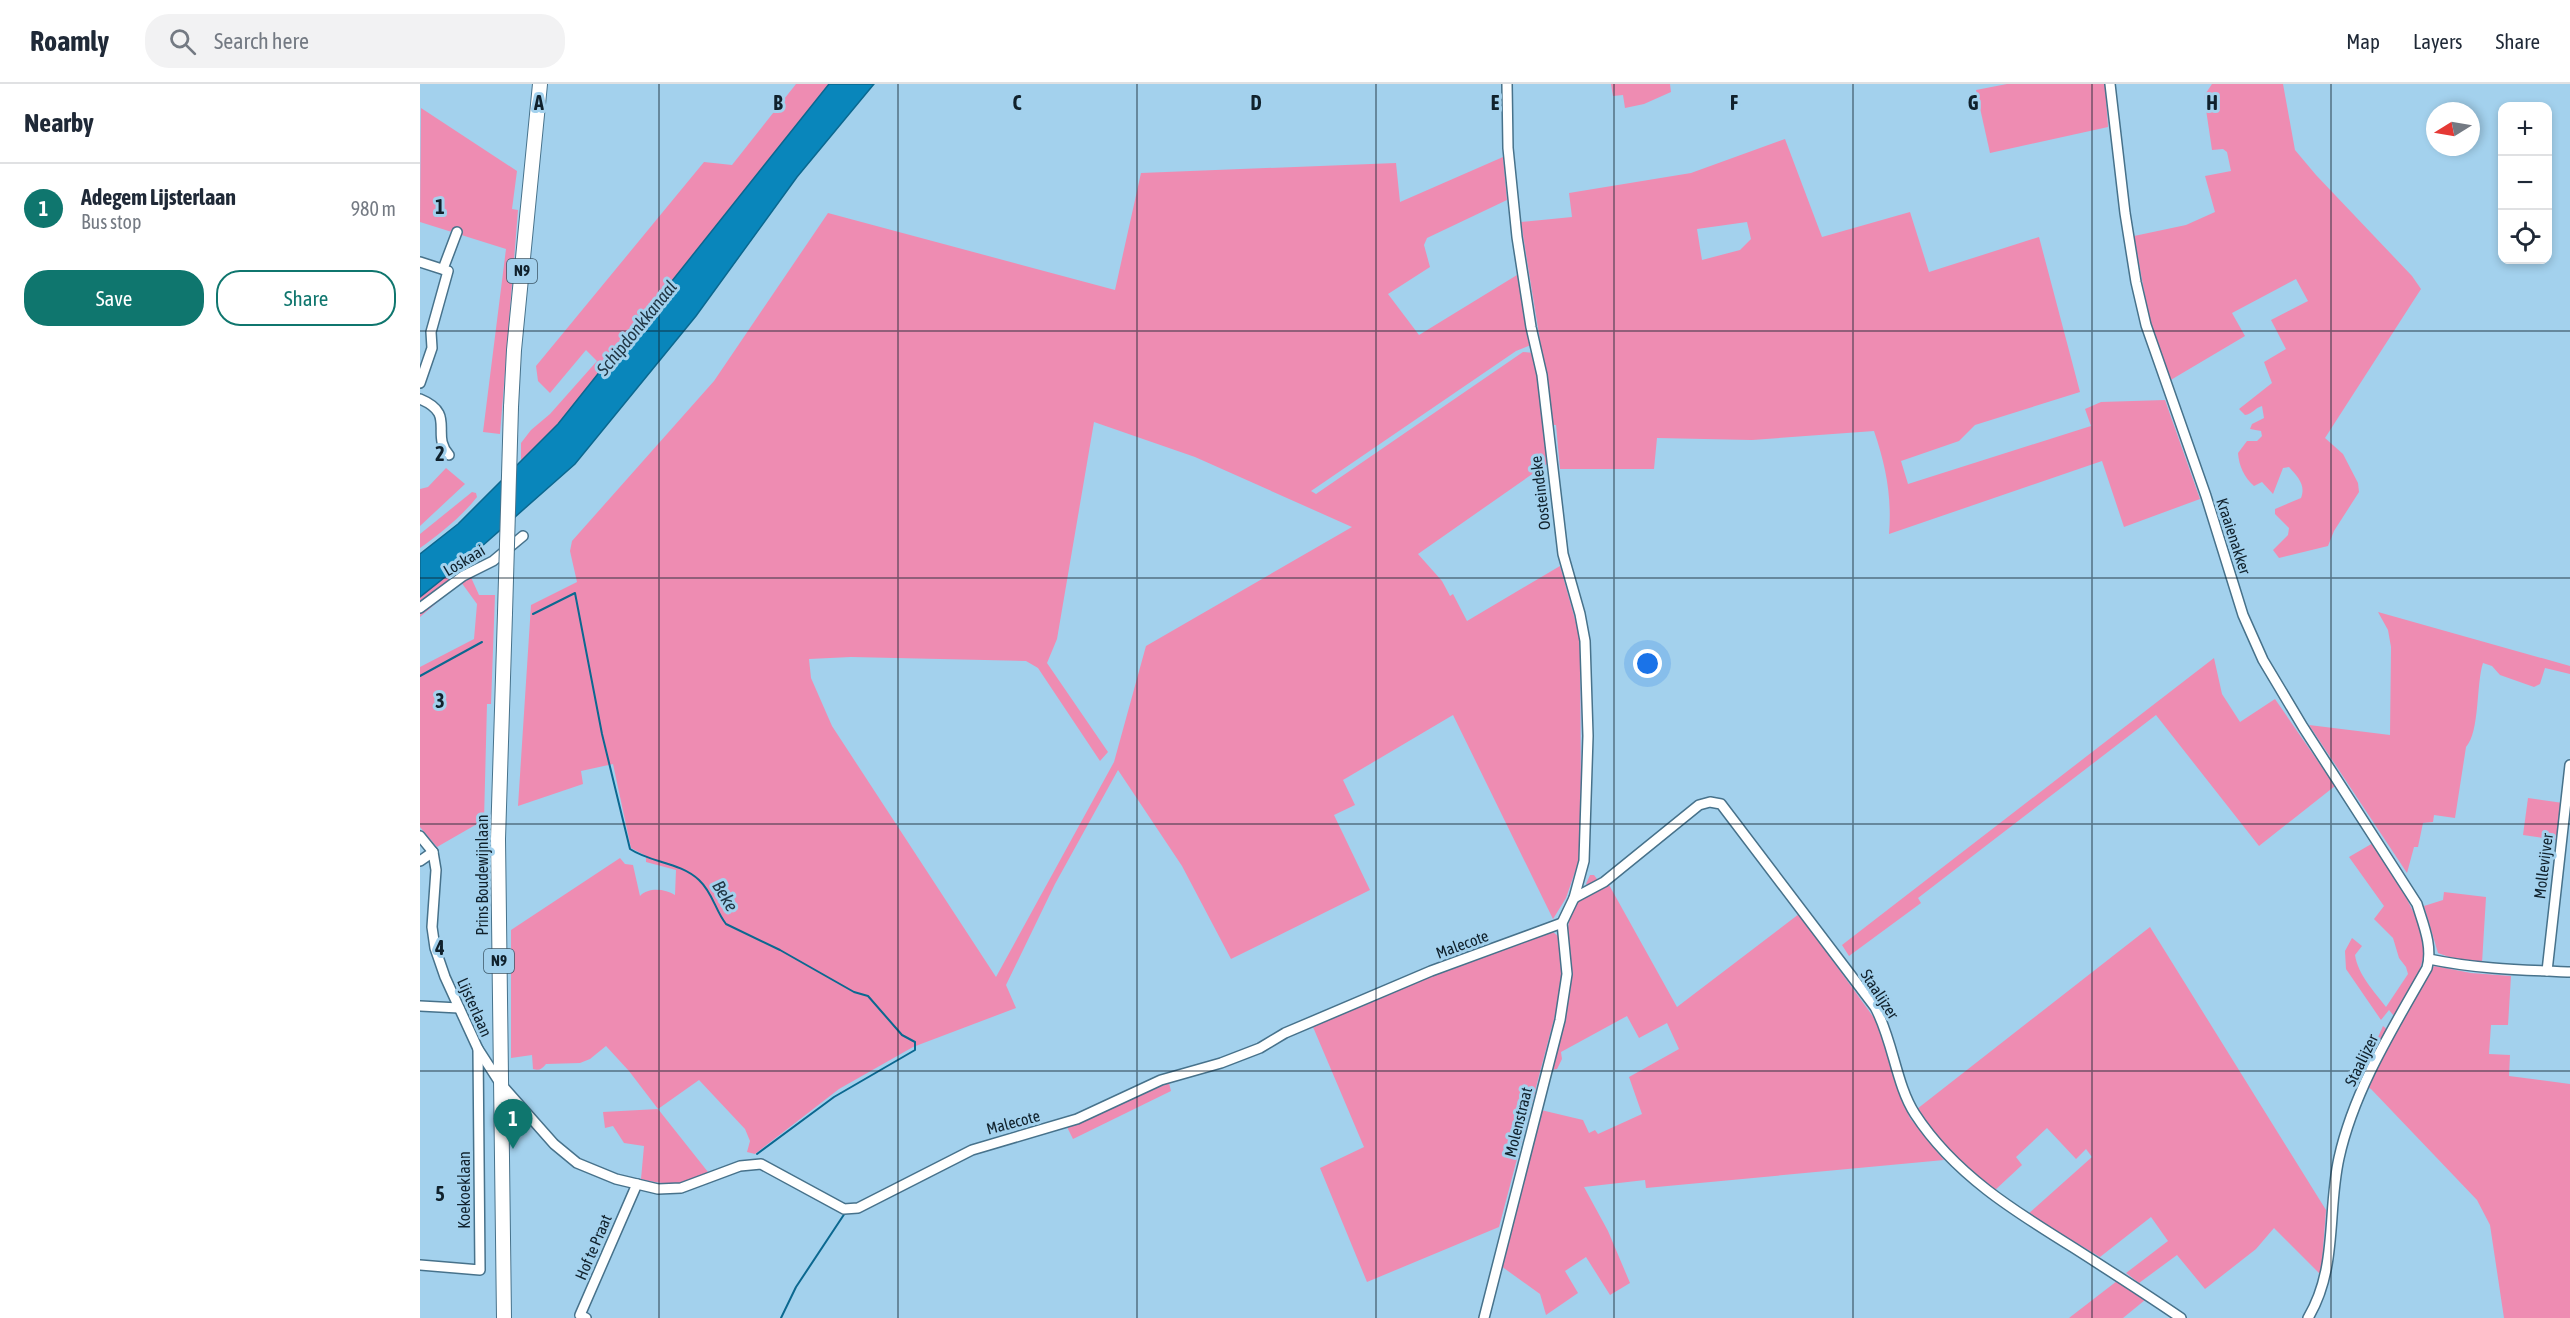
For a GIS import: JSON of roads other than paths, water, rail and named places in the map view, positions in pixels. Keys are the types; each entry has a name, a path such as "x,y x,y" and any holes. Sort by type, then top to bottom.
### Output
{"main road":[{"name":"Prins Boudewijnlaan","path":"504,1318 498,839 511,407 540,84"}],"street":[{"name":"Oosteindeke","path":"1507,84 1508,148 1517,237 1531,327 1542,375 1563,554 1585,641 1588,736 1585,851 1574,898 1563,927"},
{"name":"Kraaienakker","path":"2110,84 2125,213 2136,282 2146,325 2206,496 2243,615 2263,660 2303,728 2416,904 2427,937 2429,959"},
{"path":"420,382 432,348 431,332 445,270 457,232"},
{"path":"420,262 445,270"},
{"path":"420,399 433,404 440,412 444,449 449,455"},
{"name":"Loskaai","path":"420,608 463,576 493,561 523,536"},
{"name":"Mollevijver","path":"2547,971 2570,765"},
{"name":"Staalijzer","path":"1574,898 1604,882 1699,805 1710,802 1721,804 1875,1007 1885,1026 1913,1111 1930,1135 1976,1182 2011,1209 2181,1318"},
{"path":"420,836 433,852 420,861"},
{"name":"Lijsterlaan","path":"433,852 436,870 432,927 442,967 478,1049 500,1083"},
{"name":"Malecote","path":"500,1083 554,1144 577,1163 637,1185 658,1189 681,1188 740,1166 761,1164 844,1209 858,1208 972,1150 1077,1119 1161,1080 1221,1063 1260,1048 1285,1033 1431,971 1563,927"},
{"name":"Molenstraat","path":"1484,1318 1560,1020 1567,974 1563,927"},
{"name":"Staalijzer","path":"2308,1318 2328,1269 2334,1189 2349,1121 2373,1066 2427,968 2429,959"},
{"path":"2429,959 2462,966 2570,972"},
{"path":"420,1006 459,1008"},
{"name":"Koekoeklaan","path":"420,1265 480,1270 478,1049"},
{"name":"Hof te Praat","path":"586,1318 580,1316 637,1185"}],"water":[{"name":"Schipdonkkanaal","path":"829,84 874,84 797,177 696,316 575,464 464,562 420,597 420,554 458,524 558,424"}],"waterway":[{"name":"Beke","path":"533,614 575,593 602,734 630,849 691,874 708,890 726,924 780,950 854,992 868,996 902,1035 915,1042 915,1050 834,1097 757,1154"},
{"name":"Beke","path":"420,676 482,642"},
{"name":"Beke","path":"781,1318 796,1287 845,1213"}],"place":[{"name":"Adegem Lijsterlaan","path":"513,1149"}]}
